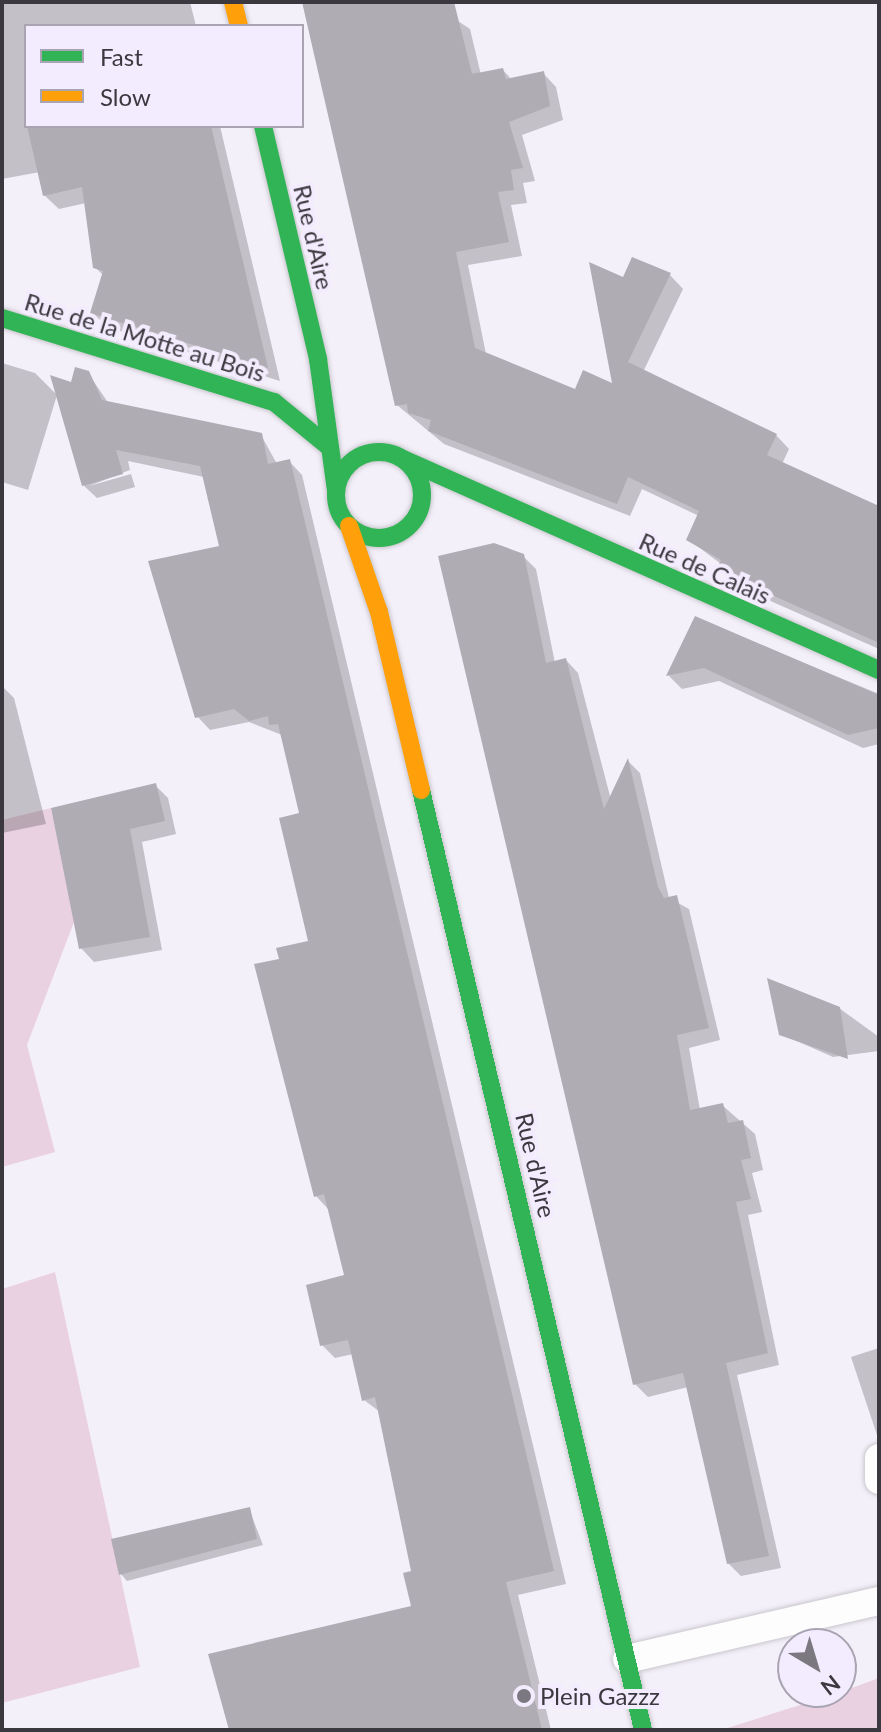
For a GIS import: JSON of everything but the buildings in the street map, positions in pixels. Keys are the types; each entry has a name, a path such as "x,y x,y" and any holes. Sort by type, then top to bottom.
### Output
{"main road":[{"path":"233,2 238,24"},
{"name":"Rue d'Aire","path":"263,128 327,394 328,446 336,490"},
{"name":"Rue de la Motte au Bois","path":"2,318 274,402 328,446"},
{"name":"Rue d'Aire","path":"327,394 348,413"},
{"name":"Rue de la Motte au Bois","path":"274,402 327,394"},
{"path":"367,437 381,452 403,459 421,484 418,514"},
{"path":"381,452 354,460 336,490 349,526 371,538 396,536 418,514 437,508"},
{"name":"Rue de Calais","path":"403,459 879,670"},
{"name":"Rue de Calais","path":"459,505 512,509"},
{"name":"Rue d'Aire","path":"349,526 379,612 643,1730"},
{"name":"Rue d'Aire","path":"379,612 396,536"}],"lane":[{"path":"879,1458 879,1480"},
{"path":"627,1659 879,1601"}],"shaded area":[{"path":"51,808 74,922 27,1045 55,1152 2,1167 2,820"},
{"path":"55,1272 140,1667 2,1703 2,1289"},
{"path":"879,1678 879,1730 721,1730 790,1708 857,1708 857,1686"}],"traffic: fast":[{"path":"263,128 318,359 336,490"},
{"path":"2,318 274,402 328,446"},
{"path":"379,452 396,455 410,464 419,478 422,495 419,512 410,526 396,535 379,538 362,535 348,526 339,512 336,495 339,478 348,464 362,455 379,452"},
{"path":"403,459 879,670"},
{"path":"421,790 643,1730"}],"traffic: slow":[{"path":"233,2 238,24"},
{"path":"349,526 379,612 421,790"}],"place":[{"name":"Plein Gazzz","path":"524,1696"}]}
